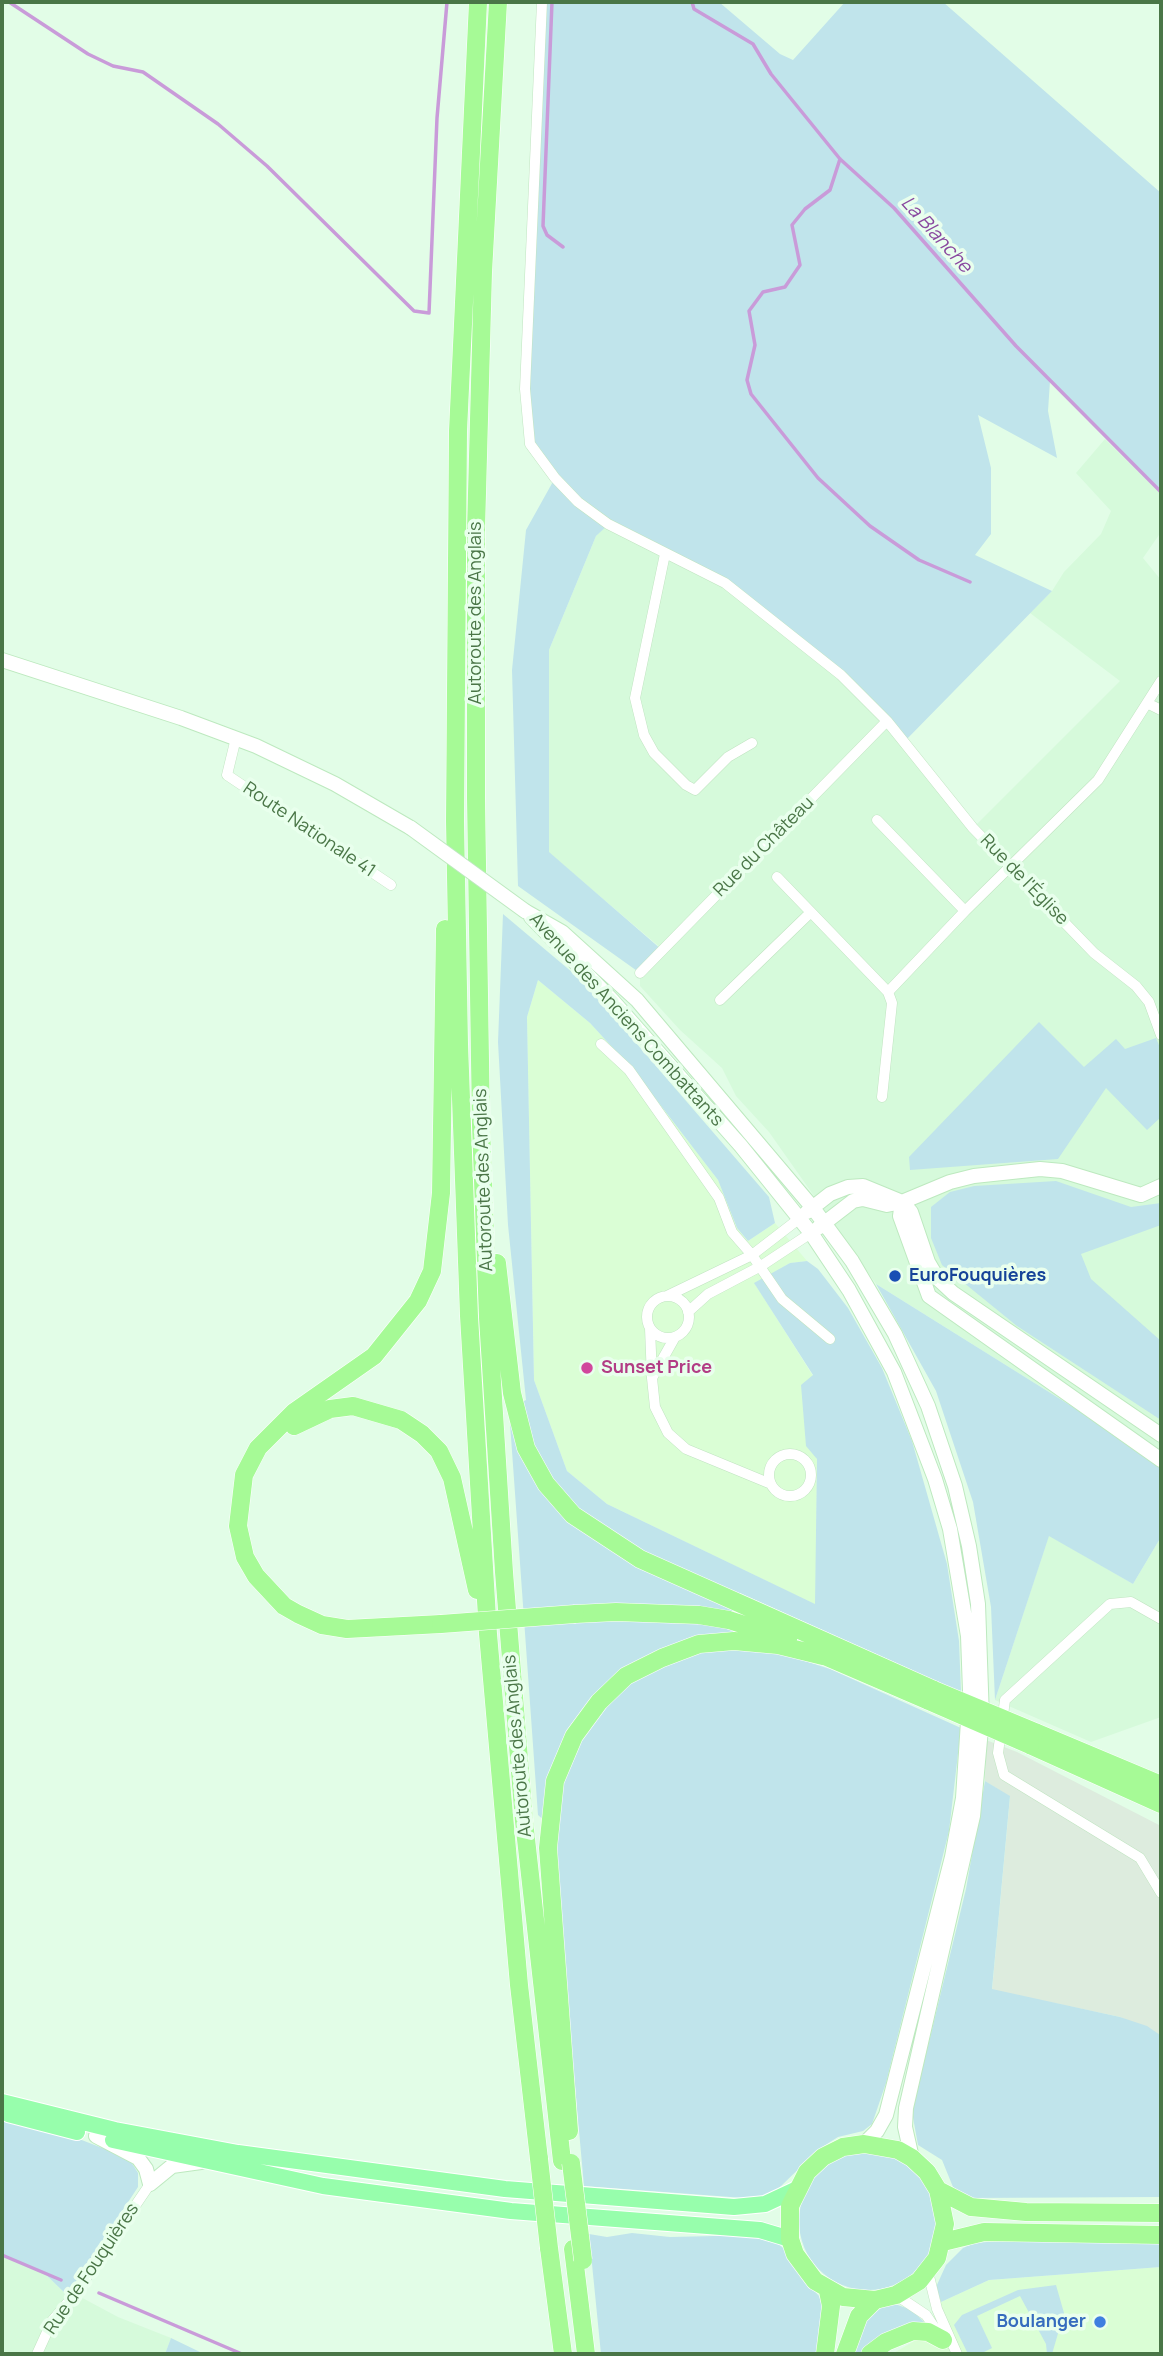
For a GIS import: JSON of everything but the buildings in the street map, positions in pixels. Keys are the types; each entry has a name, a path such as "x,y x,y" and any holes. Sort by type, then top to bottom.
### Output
{"highway":[{"name":"Autoroute des Anglais","path":"478,2 458,417 454,821 469,1316 488,1634 518,1972 563,2354"},
{"name":"Autoroute des Anglais","path":"498,2 484,246 476,518 475,785 481,1125 488,1318 504,1572 524,1821 566,2162 586,2354"},
{"path":"454,821 445,908 441,1193 432,1270 418,1301 374,1356 294,1412 258,1448 244,1475 238,1526 245,1557 256,1576 284,1606 322,1625 347,1629 656,1604 730,1613 823,1648"},
{"path":"481,1125 512,1393 526,1448 546,1484 573,1515 640,1559 823,1648 1032,1739 1161,1804"},
{"path":"442,1620 371,1620 312,1610 290,1598 265,1573 255,1556 248,1527 249,1498 268,1451 292,1426 311,1415 353,1406 401,1420 422,1434 439,1451 452,1478 488,1634"},
{"path":"566,2162 548,1848 555,1781 573,1736 599,1702 626,1676 699,1644 734,1641 823,1648"},
{"path":"1032,1739 1161,1785"},
{"path":"864,2144 898,2150 912,2158 927,2172 938,2190 944,2216 943,2242 928,2272 896,2295 875,2300 843,2297 828,2291 803,2269 790,2239 790,2206 795,2190 807,2172 823,2157 843,2147 864,2144"},
{"path":"938,2190 971,2207 1026,2212 1161,2213"},
{"path":"943,2242 984,2232 1161,2235"},
{"path":"825,2354 831,2306 828,2291"},
{"path":"845,2354 859,2316 875,2300"},
{"path":"870,2354 886,2342 913,2331 928,2332 943,2340"}],"main road":[{"path":"2,660 236,738 334,784 411,828 525,911"},
{"name":"Avenue des Anciens Combattants","path":"525,911 562,932 637,1000 813,1208 871,1291 917,1378 955,1486 969,1546 978,1604 982,1718 973,1816 906,2108 905,2127 912,2158"},
{"name":"Avenue des Anciens Combattants","path":"525,911 612,1000 741,1146 811,1233 869,1325 914,1418 950,1529 968,1636 968,1754 952,1857 886,2115 877,2131 864,2144"},
{"path":"811,1233 853,1201 863,1199 887,1205 902,1202 950,1182 974,1176 1040,1170 1062,1171 1141,1195 1161,1186"},
{"path":"800,1218 838,1191 863,1186 902,1202 911,1212 928,1262 938,1279 953,1293 1161,1435"},
{"path":"902,1202 900,1216 929,1296 1161,1460"},
{"path":"2,2102 115,2130 237,2153 505,2189 734,2207 765,2204 795,2190"},
{"path":"2,2113 323,2186 524,2213 760,2230 790,2239"},
{"path":"96,2136 138,2158 146,2169 150,2185 172,2166 211,2162"}],"street":[{"name":"Rue de l'Église","path":"542,2 525,389 530,444 555,478 578,502 608,524 724,583 841,676 887,721 973,828 1011,868 1094,953 1136,986 1149,1002 1161,1035"},
{"path":"665,554 635,698 644,735 654,753 685,785 695,790 728,757 752,743"},
{"path":"888,992 965,911 1098,780 1161,681"},
{"path":"1147,703 1161,710"},
{"name":"Rue du Château","path":"640,973 887,721"},
{"name":"Route Nationale 41","path":"236,738 227,775 391,885"},
{"path":"877,820 965,911"},
{"path":"777,877 888,992 892,1003 882,1097"},
{"path":"720,1000 810,913"},
{"path":"601,1044 629,1070 719,1198 732,1232 761,1266 782,1299 830,1339"},
{"path":"771,1484 770,1470 778,1458 792,1454 809,1466 809,1485 799,1494 786,1496 771,1484 686,1449 668,1433 655,1407 649,1310 656,1300 752,1255 800,1218"},
{"path":"652,1378 675,1337 685,1330 688,1312 708,1294 761,1266 811,1233"},
{"path":"667,1296 681,1301 688,1312"},
{"path":"650,1328 661,1337 675,1337"},
{"path":"1161,1619 1130,1602 1110,1604 1013,1692 1002,1707 998,1754 1000,1769 1010,1780 1140,1858 1161,1893"},
{"name":"Rue de Fouquières","path":"37,2354 52,2321 75,2294 150,2185"},
{"path":"928,2272 937,2309 956,2354"},
{"path":"896,2295 926,2315 956,2354"}],"shaded area":[{"path":"542,2 719,2 780,54 793,60 845,2 943,2 1161,193 1161,492 1050,381 1048,411 1057,458 978,415 991,468 991,534 975,555 1052,591 904,742 865,698 725,583 608,525 596,536 549,650 549,852 662,950 640,973 518,886 512,670 526,530 555,478 530,444 525,409"},
{"path":"1105,439 1161,494 1161,532 1143,558 1161,580 1161,1462 876,1284 769,1132 736,1096 722,1068 680,1030 640,986 640,973 662,949 549,853 549,650 596,536 608,524 725,583 841,675 973,828 1120,681 1030,613 1052,591 1064,572 1101,534 1111,511 1076,473"},
{"path":"503,914 579,978 769,1197 775,1223 748,1241 737,1228 718,1180 635,1072 590,1023 538,980 527,1017 534,1380 567,1471 607,1504 815,1604 817,1459 806,1446 801,1385 813,1375 754,1283 790,1263 807,1261 818,1269 848,1308 882,1368 912,1441 947,1564 959,1641 961,1692 740,1593 726,1626 756,1635 783,1654 830,1669 961,1728 949,1831 886,2083 872,2124 863,2131 838,2137 819,2149 777,2190 757,2199 584,2186 559,1909 556,1831 538,1815 509,1409 526,1400 508,1225 498,1042"},
{"path":"538,980 590,1023 635,1072 718,1180 737,1228 748,1241 775,1223 807,1261 790,1263 755,1284 813,1376 817,1459 816,1605 607,1504 567,1471 534,1380 527,1017"},
{"path":"1039,1022 1084,1067 1116,1039 1125,1049 1156,1038 1161,1050 1161,1117 1147,1130 1106,1088 1058,1159 910,1170 909,1157"},
{"path":"1056,1181 1131,1207 1161,1203 1161,1225 1081,1254 1091,1279 1161,1341 1161,1420 1017,1326 942,1265 931,1238 931,1207 950,1192 974,1186"},
{"path":"876,1284 1161,1462 1161,1537 1133,1584 1049,1536 995,1700 991,1607 973,1502 936,1391"},
{"path":"1049,1535 1133,1584 1161,1537 1161,1717 1091,1742 995,1700"},
{"path":"986,1740 1017,1752 1161,1826 1161,2036 1120,2017 992,1990 1010,1797 985,1781"},
{"path":"985,1781 1010,1796 992,1989 1120,2017 1147,2026 1160,2035 1161,2197 967,2198 953,2187 942,2160 918,2145 912,2112 966,1889"},
{"path":"2,2112 20,2116 110,2151 130,2160 138,2173 138,2187 67,2295 44,2273 2,2255"},
{"path":"868,2152 895,2157 917,2172 932,2194 937,2221 932,2248 917,2270 895,2285 868,2290 841,2285 819,2270 804,2248 799,2221 804,2194 819,2172 841,2157"},
{"path":"632,2233 670,2237 758,2235 775,2242 789,2252 805,2281 819,2296 824,2313 817,2354 601,2354 589,2234 607,2237"},
{"path":"1161,2242 1161,2267 989,2280 941,2302 936,2287 946,2265 963,2248 975,2243"},
{"path":"2,2255 44,2273 67,2295 75,2294 118,2317 171,2338 165,2354 2,2354"},
{"path":"1161,2267 1161,2354 892,2354 923,2336 941,2302 989,2280"},
{"path":"1056,2285 1064,2313 1052,2354 1047,2354 1046,2344 1020,2296 977,2316 992,2348 980,2354 968,2354 954,2325 962,2315 1018,2290"},
{"path":"895,2304 912,2310 929,2327 864,2354 851,2354 863,2321 885,2305"},
{"path":"171,2338 200,2352 205,2354 165,2354"}],"waterway":[{"path":"9,2 88,54 113,66 143,72 218,124 267,166 414,311 429,313 437,118 447,2"},
{"path":"552,2 543,226 547,235 563,247"},
{"name":"La Blanche","path":"692,2 694,9 753,44 771,74 840,159 894,208 1016,346 1161,492"},
{"path":"840,159 830,190 805,209 792,225 800,265 785,287 763,292 749,311 755,345 747,380 751,394 818,478 870,526 919,560 970,582"},
{"path":"2,2255 61,2280"},
{"path":"99,2293 242,2354"}],"place":[{"name":"EuroFouquières","path":"895,1276"},
{"name":"Sunset Price","path":"587,1368"},
{"name":"Boulanger","path":"1100,2322"}]}
